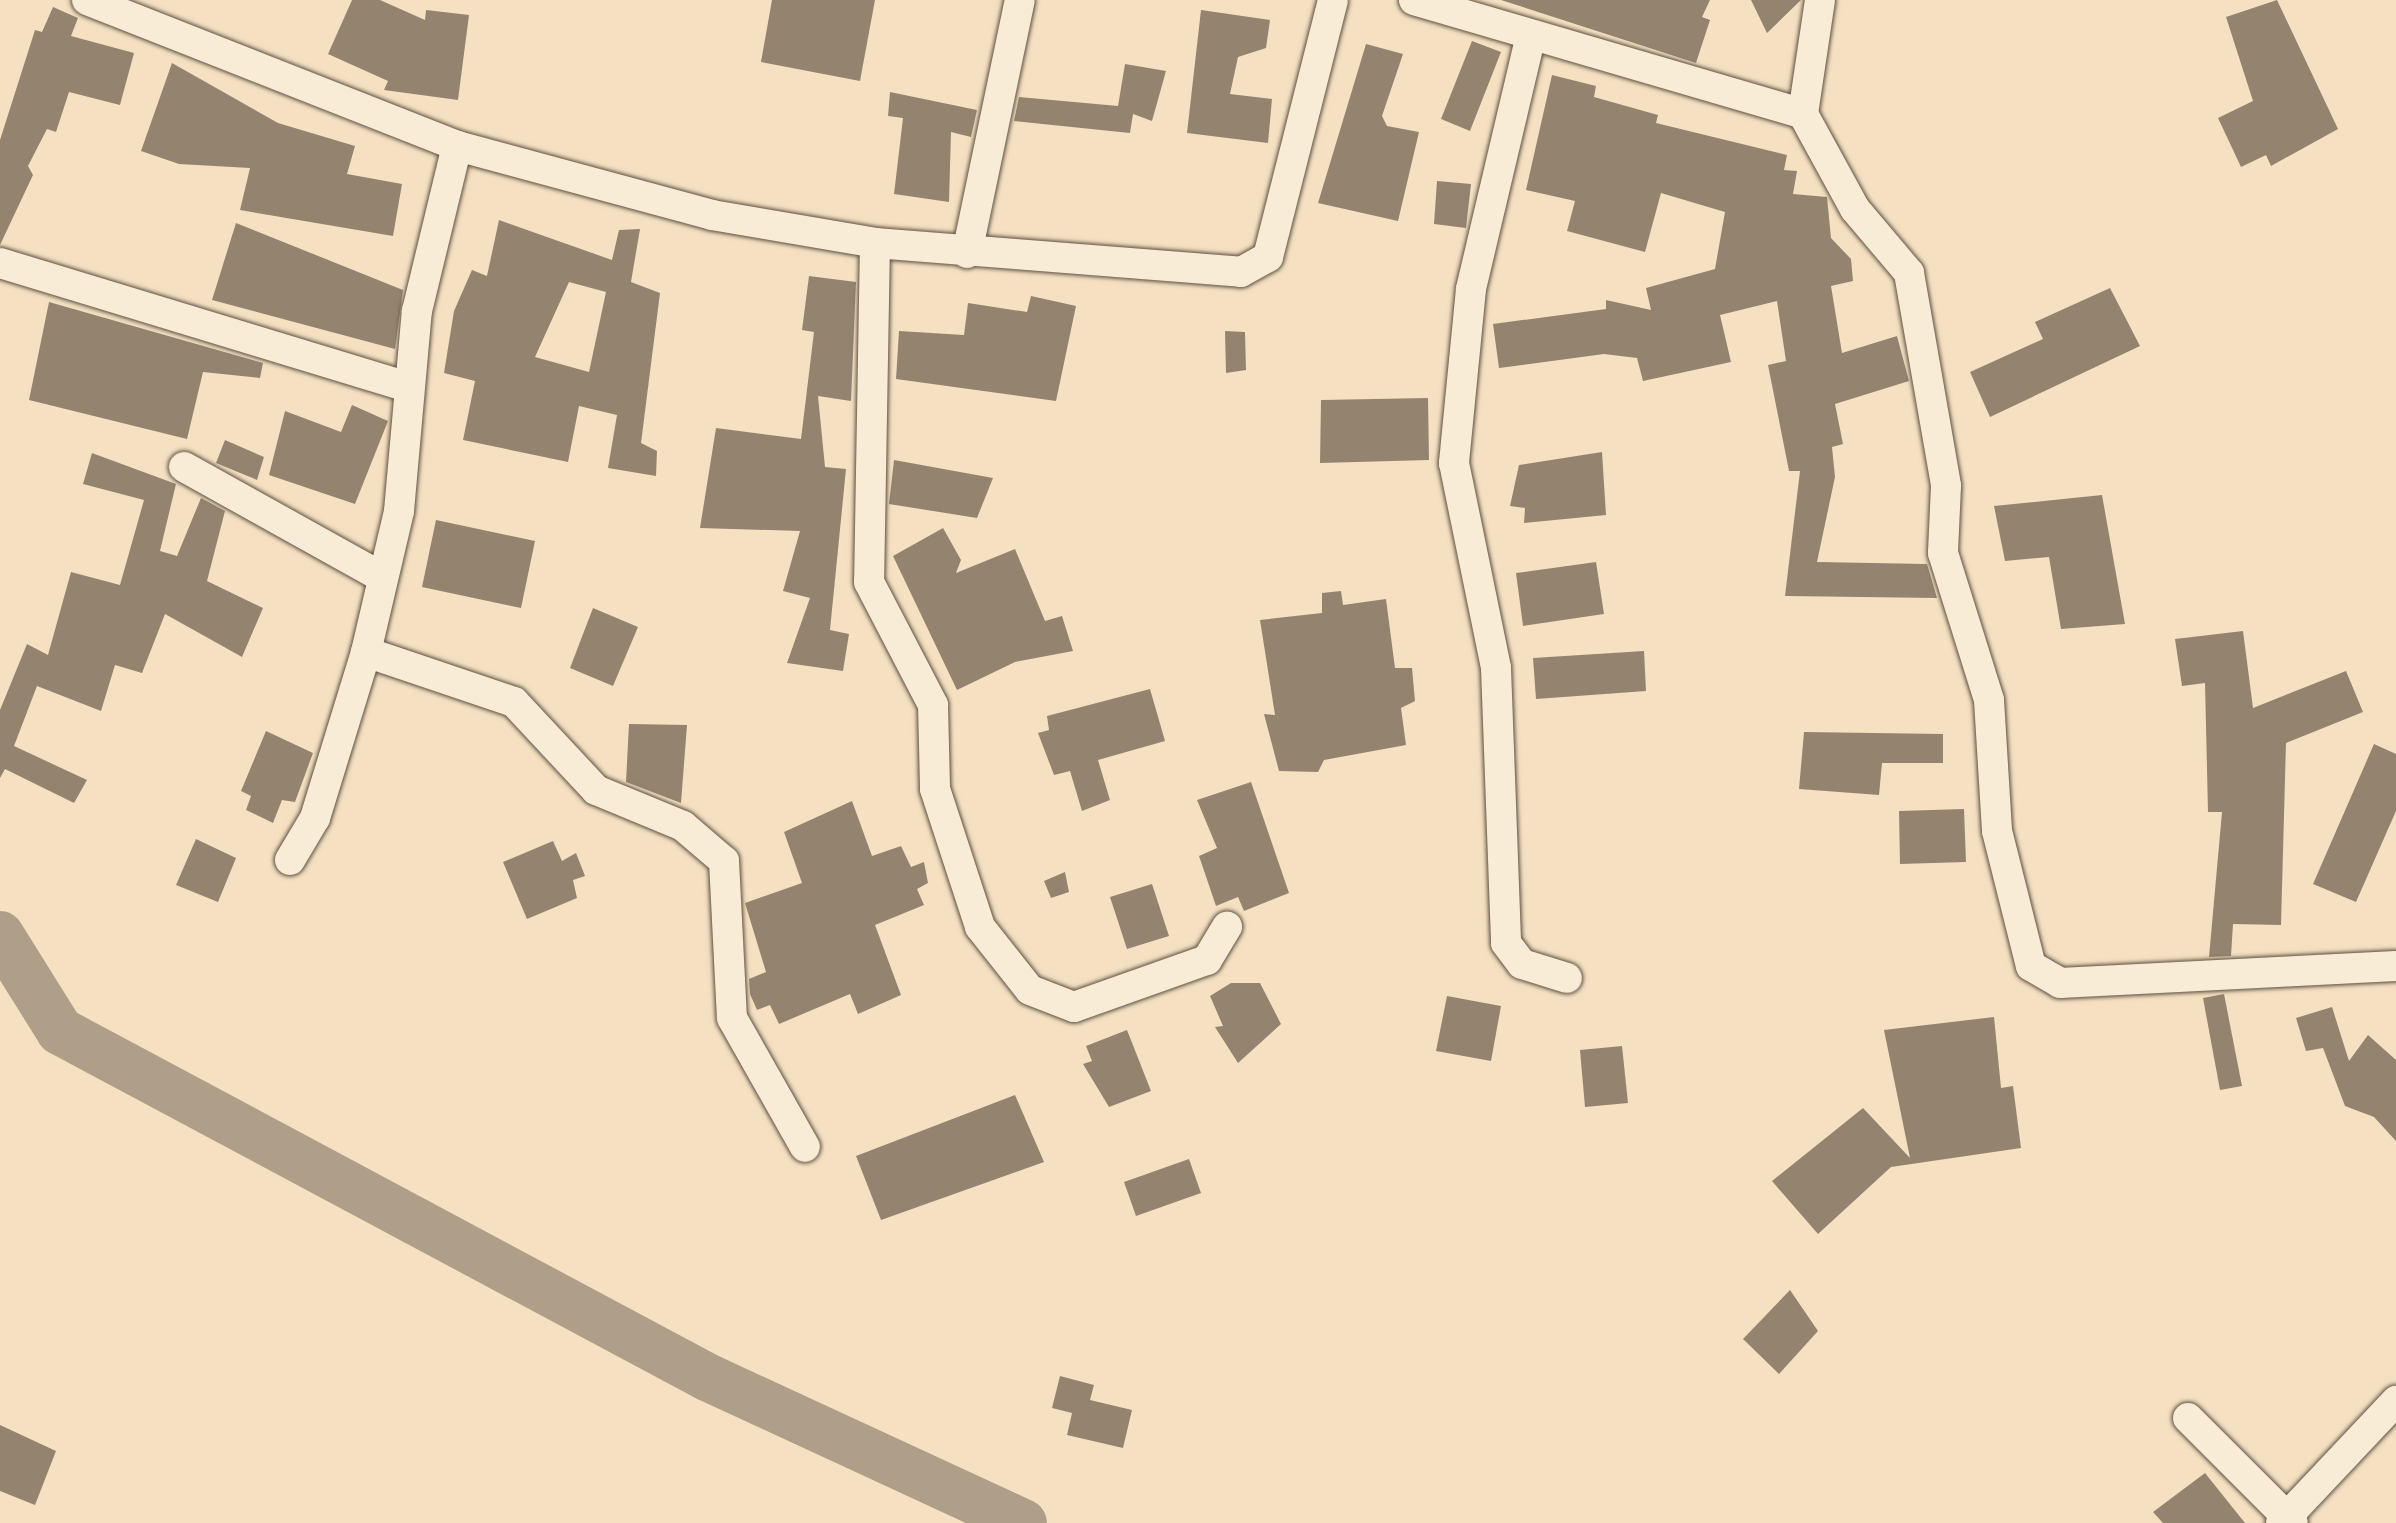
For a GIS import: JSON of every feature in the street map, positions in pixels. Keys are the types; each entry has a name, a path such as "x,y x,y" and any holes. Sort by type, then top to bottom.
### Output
{"street":[{"path":"87,0 456,146 712,215 876,243 1140,268 1258,267 1333,0"},
{"path":"966,253 1020,0"},
{"path":"1414,0 1803,114"},
{"path":"1820,0 1803,114 1855,210 1909,273 1946,486 1942,553 1989,700 1997,831 2036,973 2060,983 2396,966"},
{"path":"1531,35 1471,289 1454,463 1496,668 1506,942 1522,964 1568,978"},
{"path":"290,860 316,818 366,652 399,511 405,386 456,146"},
{"path":"876,243 869,582 933,705 935,788 980,927 1030,990 1074,1007 1207,960 1227,927"},
{"path":"0,263 405,386"},
{"path":"184,467 382,577"},
{"path":"366,652 514,702 596,790 683,826 724,860 732,1018 805,1147"},
{"path":"2292,1522 2396,1400"},
{"path":"2188,1418 2292,1522"},
{"path":"2292,1522 2396,1429"}],"building":[{"path":"352,0 380,0 425,20 426,10 469,15 458,100 384,90 388,81 328,54"},
{"path":"772,0 875,0 860,81 761,62"},
{"path":"1501,0 1710,0 1702,17 1710,20 1696,63"},
{"path":"1751,0 1801,0 1767,33"},
{"path":"2277,0 2338,129 2271,166 2266,155 2241,167 2218,118 2253,101 2226,17"},
{"path":"53,7 78,18 71,36 134,53 120,105 69,92 56,132 47,129 28,166 33,175 0,245 0,140 35,30 42,32"},
{"path":"1201,10 1270,20 1266,48 1238,57 1230,94 1272,99 1268,143 1187,133"},
{"path":"1472,41 1501,52 1470,131 1441,119"},
{"path":"1366,44 1403,54 1382,116 1387,126 1419,132 1398,221 1318,203"},
{"path":"172,63 278,123 355,146 347,174 402,184 393,236 240,210 250,168 179,164 141,151"},
{"path":"1125,64 1166,71 1152,121 1133,114 1130,133 1014,121 1019,97 1118,106"},
{"path":"1552,75 1596,86 1594,97 1658,115 1656,123 1787,155 1784,170 1797,171 1793,194 1827,197 1831,238 1851,259 1853,281 1831,286 1842,353 1897,336 1909,381 1835,404 1843,444 1832,447 1835,477 1817,562 1927,564 1937,598 1785,596 1800,471 1789,471 1768,365 1786,361 1777,301 1720,315 1731,362 1643,381 1637,358 1604,354 1499,368 1493,324 1606,309 1606,300 1651,310 1646,288 1715,269 1725,212 1661,193 1645,252 1567,231 1575,201 1526,190"},
{"path":"890,92 977,110 971,137 951,132 949,202 894,194 903,118 888,116"},
{"path":"1437,181 1471,184 1466,228 1434,224"},
{"path":"499,220 612,260 619,230 640,229 631,282 660,293 641,443 657,451 656,476 608,468 617,415 579,406 568,462 463,440 475,381 444,373 454,311 472,270 487,276","holes":["569,282 606,292 589,372 535,357"]},
{"path":"236,223 403,290 395,349 212,300"},
{"path":"809,276 856,282 851,401 818,396 825,467 846,469 830,630 849,634 843,671 787,663 810,598 783,591 800,531 700,528 716,428 801,439 814,332 802,330"},
{"path":"2110,288 2140,346 1990,417 1970,372 2043,339 2035,322"},
{"path":"1031,296 1076,306 1056,401 896,379 899,331 964,335 968,303 1027,312"},
{"path":"49,302 263,363 260,378 203,372 187,439 29,400"},
{"path":"1225,331 1245,332 1246,370 1226,373"},
{"path":"1428,398 1429,460 1320,463 1321,400"},
{"path":"352,405 388,421 355,504 269,475 285,411 341,432"},
{"path":"225,440 264,457 257,480 216,463"},
{"path":"1602,452 1606,515 1524,523 1525,508 1510,506 1519,465"},
{"path":"92,453 176,484 160,551 177,556 201,498 225,511 207,581 263,608 242,657 165,614 142,673 115,665 101,711 37,686 14,746 87,780 74,803 5,769 0,778 0,710 27,644 48,655 71,572 120,585 144,500 83,484"},
{"path":"894,460 993,478 977,518 889,504"},
{"path":"2102,495 2125,624 2061,629 2049,557 2005,561 1994,506"},
{"path":"436,520 535,541 521,608 422,587"},
{"path":"943,528 961,560 956,573 1015,549 1045,621 1062,616 1073,651 1015,662 957,690 893,556"},
{"path":"1596,562 1604,614 1523,626 1516,573"},
{"path":"1341,591 1343,605 1386,599 1395,668 1412,668 1415,701 1401,708 1406,745 1324,760 1318,772 1279,771 1264,714 1275,715 1260,620 1322,613 1322,593"},
{"path":"593,608 638,627 613,686 570,668"},
{"path":"2243,631 2253,708 2346,671 2363,712 2286,743 2281,925 2233,924 2231,956 2209,957 2222,812 2208,812 2205,683 2182,686 2175,639"},
{"path":"1644,651 1646,691 1536,699 1533,658"},
{"path":"1150,689 1165,741 1098,760 1110,800 1082,811 1070,771 1054,775 1038,733 1049,730 1047,716"},
{"path":"629,724 687,725 681,803 626,782"},
{"path":"266,731 313,753 295,802 282,800 273,823 246,810 251,796 241,791"},
{"path":"1804,732 1943,734 1943,763 1882,763 1879,795 1799,789"},
{"path":"2374,744 2396,754 2396,811 2356,902 2313,884"},
{"path":"1251,782 1289,893 1244,911 1238,897 1216,906 1199,856 1217,848 1197,800"},
{"path":"852,801 872,856 901,846 911,867 924,862 928,883 917,889 924,905 875,925 901,995 858,1014 850,994 779,1024 770,1005 757,1010 750,994 749,979 766,972 745,903 802,883 784,832"},
{"path":"1964,809 1966,862 1900,864 1899,811"},
{"path":"196,839 236,858 218,902 176,885"},
{"path":"553,841 562,861 576,853 585,876 573,880 577,898 527,919 503,862"},
{"path":"1065,872 1069,892 1051,898 1044,881"},
{"path":"1152,884 1169,936 1127,949 1110,897"},
{"path":"1231,983 1260,983 1281,1024 1238,1063 1215,1027 1223,1026 1210,996"},
{"path":"2224,994 2242,1086 2220,1090 2203,998"},
{"path":"1447,996 1501,1006 1491,1061 1436,1051"},
{"path":"2332,1007 2349,1061 2368,1035 2396,1060 2396,1141 2374,1117 2345,1106 2323,1048 2306,1051 2296,1018"},
{"path":"1994,1017 2001,1088 2013,1086 2021,1148 1891,1167 1818,1234 1772,1181 1863,1108 1910,1158 1884,1030"},
{"path":"1127,1030 1151,1091 1109,1107 1083,1064 1092,1061 1086,1046"},
{"path":"1622,1046 1628,1103 1585,1107 1580,1050"},
{"path":"1015,1095 1044,1162 881,1220 856,1156"},
{"path":"1189,1159 1201,1193 1136,1216 1124,1182"},
{"path":"1790,1290 1818,1331 1779,1374 1743,1339"},
{"path":"1060,1376 1094,1385 1090,1400 1132,1410 1123,1448 1067,1435 1072,1413 1052,1408"},
{"path":"0,1425 56,1451 35,1505 0,1491"},
{"path":"2205,1473 2245,1523 2163,1523 2153,1512"}],"waterway":[{"path":"0,935 60,1031 707,1377 1023,1523"}]}
